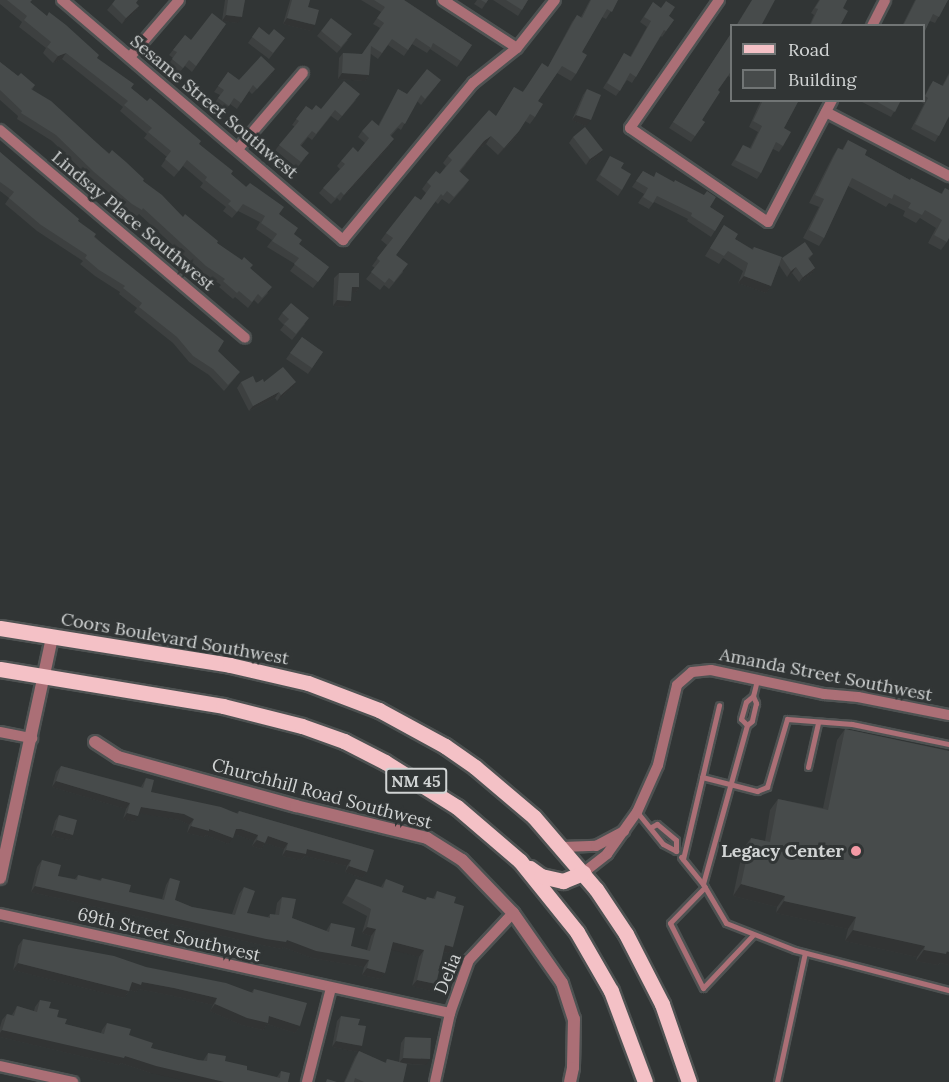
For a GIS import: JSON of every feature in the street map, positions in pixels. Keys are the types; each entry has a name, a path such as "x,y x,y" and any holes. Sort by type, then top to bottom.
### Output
{"main road":[{"name":"Coors Boulevard Southwest","path":"0,628 266,672 346,697 379,710 452,751 505,791 562,847 583,873 620,925 645,969 675,1036 689,1082"},
{"name":"NM 45","path":"0,669 264,715 344,741 385,762 457,807 520,861 577,932 595,960 615,1000 645,1082"},
{"path":"520,861 551,879 563,881 583,873"}],"street":[{"name":"Sesame Street Southwest","path":"62,0 343,240 473,83 517,48"},
{"path":"130,57 179,0"},
{"path":"443,0 517,48 555,0"},
{"path":"719,0 630,128 768,222 831,102"},
{"path":"873,24 885,0"},
{"path":"238,149 303,73"},
{"path":"826,112 948,173"},
{"name":"Lindsay Place Southwest","path":"0,130 245,338"},
{"path":"0,878 46,676 52,637"},
{"name":"Amanda Street Southwest","path":"583,873 607,854 637,812 658,765 677,685 692,672 711,670 949,715"},
{"path":"0,732 32,738"},
{"name":"Churchhill Road Southwest","path":"95,741 118,757 296,806 427,838 462,860 513,914 562,983 574,1019 573,1068 570,1082"},
{"name":"Amanda Street Southwest","path":"562,847 596,846 625,830"},
{"name":"69th Street Southwest","path":"0,914 331,988"},
{"name":"Delia","path":"331,988 450,1013 469,960 513,914"},
{"path":"307,1082 331,988"},
{"path":"435,1082 450,1013"},
{"path":"0,1065 73,1082"}],"lane":[{"path":"747,724 741,719 746,702 753,696 757,680"},
{"path":"753,696 756,703 752,721 747,724 704,886 670,923 703,988 753,935"},
{"path":"683,859 719,705"},
{"path":"702,777 757,791 767,787 788,719 852,724 949,744"},
{"path":"808,767 818,723"},
{"path":"637,812 663,844 676,851 683,859 704,886 726,922 753,935 805,953 949,990"},
{"path":"651,827 657,824 676,840 676,851"},
{"path":"777,1082 805,953"}],"building":[{"path":"7,0 32,0 30,2 47,16 49,12 99,55 97,58 134,84 131,88 147,101 150,98 201,141 199,144 233,171 231,174 246,187 250,183 284,207 279,214 298,228 294,234 302,240 299,244 329,267 318,282 294,264 299,258 272,241 277,234 261,223 265,216 243,204 237,212 228,204 231,201 205,180 207,177 187,160 179,171 165,159 171,151 148,132 152,128 124,105 128,101 66,53 58,56 47,47 51,42 24,20 27,16"},
{"path":"115,0 138,0 136,3 139,6 126,18 112,4"},
{"path":"228,0 245,0 242,17 226,15"},
{"path":"292,0 310,0 308,7 319,10 315,25 287,18"},
{"path":"374,0 404,0 472,45 461,61 433,43 431,48 416,38 408,50 392,39 382,53 371,46 369,75 342,73 343,53 362,54 384,23 377,18 385,7"},
{"path":"506,0 528,0 522,10"},
{"path":"591,0 618,0 612,12 607,9 582,52 587,55 576,74 562,66 538,101 543,104 535,117 530,114 504,148 491,136 484,141 459,171 469,180 454,197 447,191 443,196 441,194 396,255 408,264 394,282 389,278 385,283 371,272 380,261 377,258 393,238 386,233 415,196 421,200 431,186 427,182 436,171 440,174 452,160 448,156 489,110 496,116 514,87 523,92 542,63 548,67 577,15 582,18"},
{"path":"752,0 775,0 762,24 737,24"},
{"path":"820,0 847,0 843,8 848,11 841,24 811,24 818,9 815,8"},
{"path":"916,0 948,0 939,17 933,14 925,31 925,24 904,24"},
{"path":"666,1 675,7 669,16 674,20 666,31 664,30 636,77 630,73 620,91 607,83 624,53 631,57 651,21 644,17 653,2 661,8"},
{"path":"212,13 226,24 196,66 189,60 183,68 172,59 177,52 173,50 185,35 191,40"},
{"path":"331,18 352,34 341,47 321,31"},
{"path":"259,27 269,35 274,29 285,38 273,53 252,37"},
{"path":"730,35 730,73 702,120 705,122 695,136 673,122"},
{"path":"261,56 275,69 257,89 253,85 241,103 234,98 229,106 218,98 224,90 218,86 228,72 239,80"},
{"path":"0,62 18,76 21,73 35,85 31,89 51,101 109,154 112,150 183,217 185,214 218,241 217,243 242,260 244,257 253,265 250,268 272,287 262,298 258,294 252,302 239,291 237,293 223,281 225,279 206,266 143,208 142,210 132,204 94,172 56,135 21,113 22,111 0,90"},
{"path":"427,69 441,80 425,99 421,95 405,124 402,122 390,135 394,139 344,195 341,192 335,198 323,188 345,164 341,161 353,147 358,152 369,138 362,131 372,120 379,126 398,89 407,94"},
{"path":"949,75 949,116 939,136 915,124 928,98 925,96 933,81 943,86"},
{"path":"344,81 360,94 342,116 335,110 316,134 312,131 300,145 309,153 301,162 279,145 299,121 296,119 306,106 312,110 316,105 321,109"},
{"path":"587,89 601,95 591,120 576,115"},
{"path":"762,102 798,102 784,128 791,132 783,146 776,142 761,173 735,160 743,145 751,149 762,126 753,121"},
{"path":"878,102 900,102 895,112"},
{"path":"585,127 603,150 590,159 573,137"},
{"path":"848,140 867,150 865,155 910,180 911,178 942,194 945,188 949,190 949,238 947,242 934,235 942,220 925,210 922,215 908,208 911,203 894,194 892,199 852,178 824,238 809,230 824,199 815,195 838,148 843,150"},
{"path":"0,152 79,219 78,221 96,234 94,237 224,341 218,351 240,372 228,385 213,369 193,356 177,337 139,307 142,303 123,288 125,286 99,270 85,258 87,255 41,225 9,198 14,192 0,182"},
{"path":"610,156 624,163 621,168 631,174 622,190 600,175"},
{"path":"643,171 654,177 656,172 704,195 707,191 716,197 710,207 724,216 715,231 691,216 692,213 657,196 653,203 643,197 648,188 636,181"},
{"path":"724,225 738,234 735,239 753,250 754,247 782,257 771,286 744,276 748,263 728,251 724,256 710,248"},
{"path":"805,242 813,254 808,258 815,268 803,277 796,267 791,271 782,258"},
{"path":"339,273 359,273 359,287 352,287 351,301 337,300"},
{"path":"291,303 309,318 296,334 284,324 289,319 282,313"},
{"path":"302,337 323,352 312,368 290,353"},
{"path":"283,367 296,382 281,395 279,392 253,406 241,382 253,376 256,383 263,379 264,382"},
{"name":"Legacy Center","path":"845,729 949,751 949,952 947,951 946,954 924,950 925,946 853,930 856,917 784,901 785,896 741,884 751,838 770,842 778,799 828,810"},
{"path":"61,766 143,788 146,778 154,780 151,792 221,807 238,814 239,811 374,850 367,872 349,866 351,860 307,849 306,854 286,850 288,843 268,836 265,843 257,840 258,835 241,829 236,829 233,838 209,829 209,831 191,826 194,819 184,814 141,807 138,816 127,813 130,803 56,781"},
{"path":"59,815 77,820 73,835 55,830"},
{"path":"42,860 61,865 58,876 77,880 78,875 101,881 102,878 131,885 129,892 164,900 170,878 180,881 175,900 192,907 235,915 244,887 255,891 247,913 270,918 270,914 279,915 282,897 296,899 292,918 329,932 331,923 355,928 351,946 370,951 376,929 367,927 371,909 347,896 356,879 383,888 386,879 404,886 402,892 426,900 427,897 435,899 437,891 456,897 454,903 464,906 453,947 445,945 436,984 417,980 424,950 393,942 385,973 367,968 369,960 316,951 287,940 286,942 266,939 35,886"},
{"path":"23,939 114,956 146,967 226,983 253,993 254,989 307,1003 300,1026 269,1016 268,1023 247,1018 215,1004 217,998 142,982 141,985 132,982 129,991 18,963"},
{"path":"40,1000 51,1002 49,1008 59,1010 57,1017 67,1019 65,1024 104,1034 107,1023 131,1029 129,1035 153,1043 151,1048 207,1061 208,1053 226,1056 225,1061 247,1066 247,1070 280,1078 281,1071 290,1073 288,1082 224,1082 125,1056 124,1058 2,1030 7,1014 14,1016 17,1006 37,1012"},
{"path":"341,1016 360,1019 358,1025 366,1026 362,1046 336,1041"},
{"path":"405,1037 431,1038 430,1059 403,1058"},
{"path":"359,1051 386,1063 387,1059 407,1064 403,1082 364,1082 355,1078 354,1082 345,1082"}],"place":[{"name":"Legacy Center","path":"856,851"}]}
